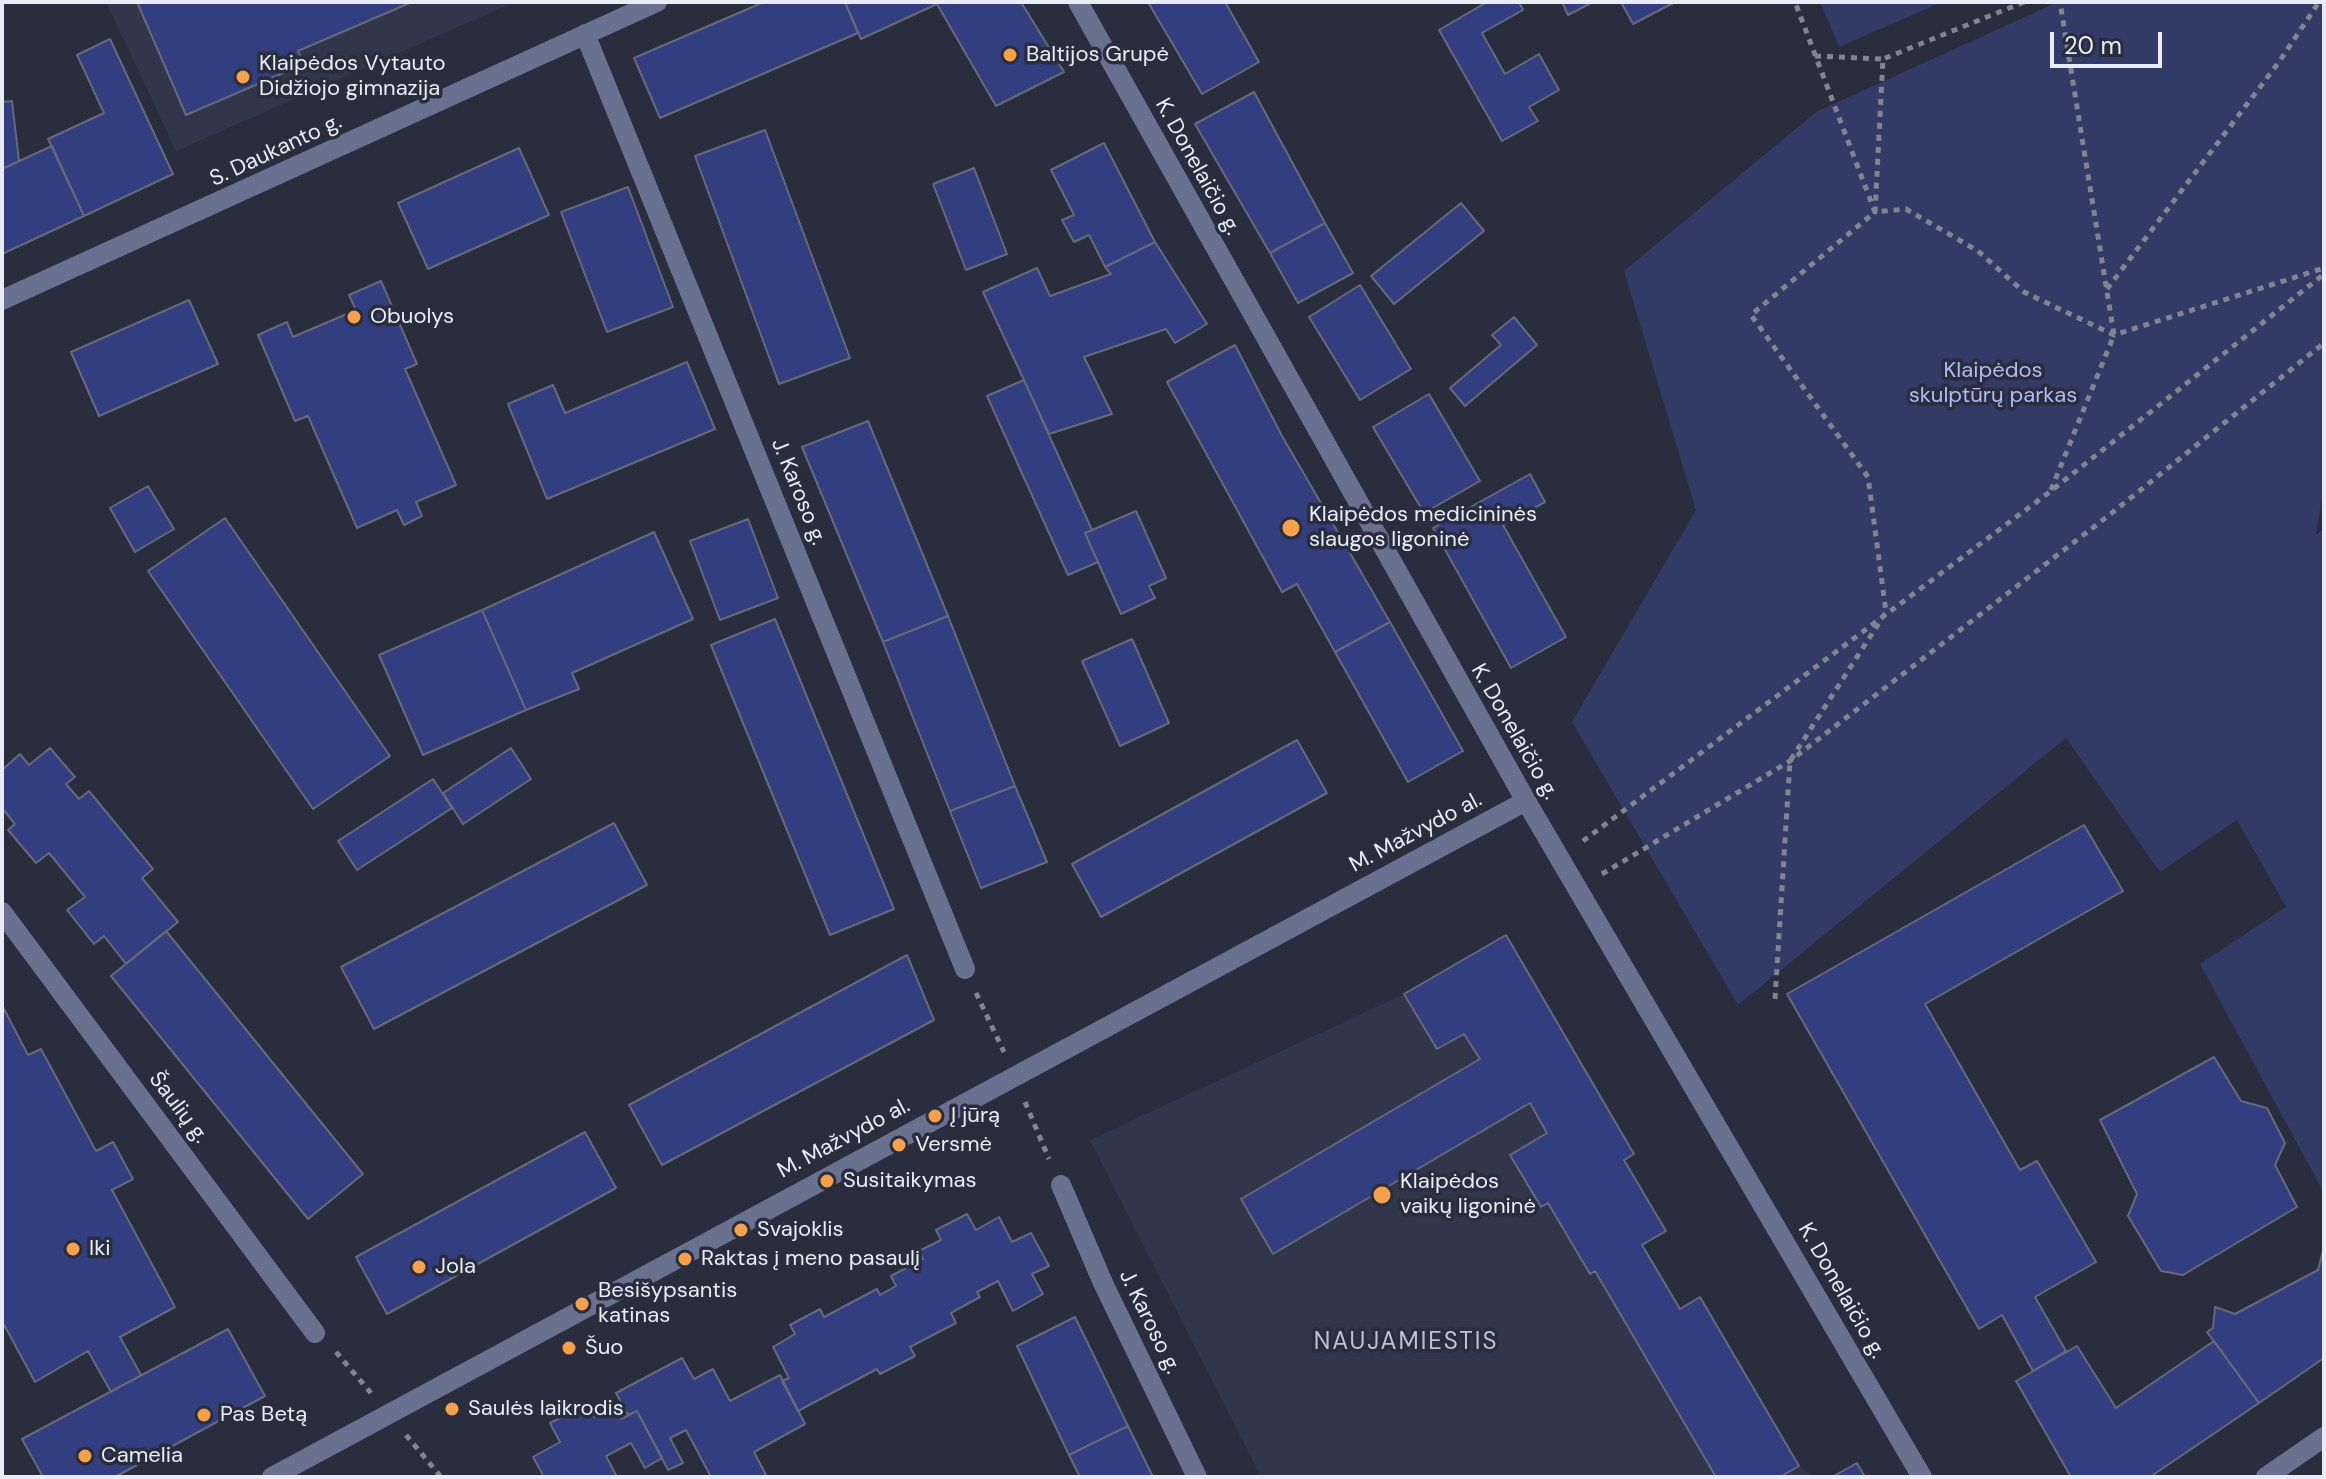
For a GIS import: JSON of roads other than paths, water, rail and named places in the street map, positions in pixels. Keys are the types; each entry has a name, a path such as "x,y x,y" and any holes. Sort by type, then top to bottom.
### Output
{"street":[{"name":"S. Daukanto g.","path":"2,300 657,2"},
{"name":"K. Donelaičio g.","path":"1078,2 1526,801 1922,1477"},
{"name":"J. Karoso g.","path":"585,34 965,969"},
{"name":"M. Mažvydo al.","path":"272,1477 1526,801"},
{"name":"Šaulių g.","path":"2,912 315,1333"},
{"name":"J. Karoso g.","path":"1061,1185 1103,1283 1197,1477"},
{"path":"2266,1477 2324,1437"}],"place":[{"name":"Baltijos Grupė","path":"1010,55"},
{"name":"Klaipėdos Vytauto Didžiojo gimnazija","path":"243,77"},
{"name":"Obuolys","path":"354,317"},
{"name":"Klaipėdos medicininės slaugos ligoninė","path":"1291,528"},
{"name":"Į jūrą","path":"935,1116"},
{"name":"Versmė","path":"899,1145"},
{"name":"Susitaikymas","path":"827,1181"},
{"name":"Klaipėdos vaikų ligoninė","path":"1382,1195"},
{"name":"Svajoklis","path":"741,1230"},
{"name":"Iki","path":"73,1249"},
{"name":"Raktas į meno pasaulį","path":"685,1259"},
{"name":"Jola","path":"419,1267"},
{"name":"Besišypsantis katinas","path":"582,1304"},
{"name":"Šuo","path":"569,1348"},
{"name":"Saulės laikrodis","path":"452,1409"},
{"name":"Pas Betą","path":"204,1415"},
{"name":"Camelia","path":"85,1456"}],"district":[{"name":"NAUJAMIESTIS","path":"1406,1343"}],"park label":[{"name":"Klaipėdos skulptūrų parkas","path":"1993,384"}]}
